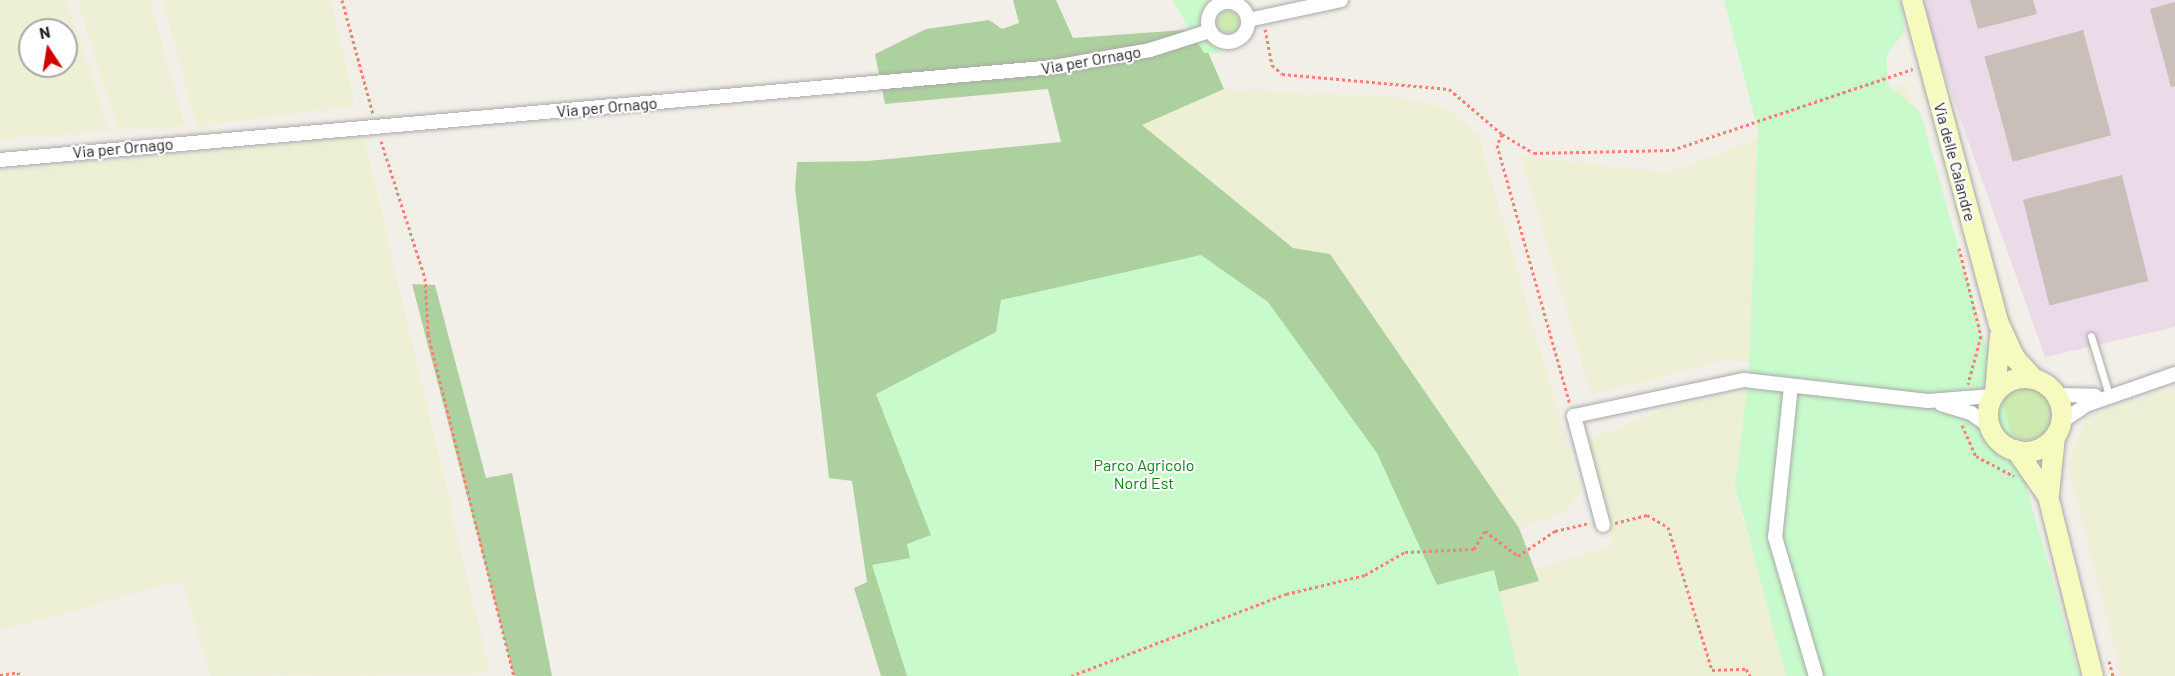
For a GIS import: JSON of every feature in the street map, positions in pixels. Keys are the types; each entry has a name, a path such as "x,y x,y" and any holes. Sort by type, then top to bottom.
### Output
{"main road":[{"name":"Via delle Calandre","path":"1912,0 1999,324 2015,358 2034,379 2056,395"},
{"name":"Via delle Calandre","path":"1990,427 1994,395 2002,364 1999,324"},
{"path":"1994,395 2014,380 2034,379"},
{"path":"2056,395 2058,429 2050,500 2093,676"},
{"path":"1990,427 1998,441 2016,450 2039,449 2058,429"},
{"path":"2016,450 2050,500"}],"street":[{"path":"1248,20 1341,0"},
{"path":"1220,2 1237,4 1248,20 1236,40 1221,40 1210,31 1209,16 1220,2"},
{"name":"Via per Ornago","path":"0,159 1054,67 1150,50 1210,31"},
{"path":"2058,429 2109,395 2175,374"},
{"path":"1602,523 1574,416 1744,380 1928,401 1971,413 1990,427"},
{"path":"1791,386 1775,537 1816,676"},
{"path":"1928,401 1994,395"},
{"path":"2056,395 2109,395"}],"lane":[{"path":"2091,336 2109,395"}],"path":[{"path":"342,0 376,126 425,278 428,334 514,676"},
{"path":"1262,18 1272,65 1282,75 1449,89 1502,134 1534,153 1672,150 1929,64"},
{"path":"1502,134 1497,145 1574,416"},
{"path":"1071,676 1105,662 1140,654 1286,594 1365,574 1405,552 1474,549 1485,531 1518,556 1555,531 1647,515 1668,527 1712,670 1746,669 1750,676"},
{"path":"0,675 18,672 19,676"}],"shaded area":[{"path":"1918,0 2175,0 2175,327 2045,357"}],"green space":[{"path":"0,0 67,0 73,18 18,18 18,78 78,78 78,34 110,131 0,139"},
{"path":"77,0 150,0 185,126 118,129"},
{"path":"163,0 331,0 355,105 196,127"},
{"path":"1013,0 1056,0 1073,38 1198,29 1224,89 1142,125 1293,248 1330,254 1519,528 1539,581 1174,676 881,676 854,588 867,582 852,481 829,478 795,188 797,162 868,161 1061,142 1048,89 885,104 875,54 926,29 989,20 1002,29 1019,23"},
{"path":"1172,0 1209,0 1220,53 1204,53"},
{"path":"1724,0 1900,0 1905,31 1886,56 1889,86 1920,112 2080,676 1786,676 1735,486 1749,372 1758,130"},
{"path":"1228,11 1236,14 1239,22 1236,30 1228,33 1220,30 1217,22 1220,14"},
{"path":"1906,83 1969,331 1948,378 1726,360 1591,395 1521,156 1668,173"},
{"path":"1224,89 1397,97 1446,108 1478,133 1581,492 1565,512 1519,528 1330,254 1293,248 1141,125"},
{"path":"364,137 490,673 210,676 182,580 0,631 0,171"},
{"name":"Parco Agricolo Nord Est","path":"1201,255 1268,302 1377,453 1437,585 1494,570 1519,676 907,676 872,565 910,558 907,544 931,535 876,394 996,332 1001,300"},
{"path":"412,284 435,285 486,478 512,473 552,676 514,676"},
{"path":"2175,387 2175,676 2121,676 2068,465 2087,416"},
{"path":"2021,388 2031,388 2045,395 2052,414 2045,433 2031,440 2021,440 2011,436 2004,429 2000,419 2000,409 2004,399 2011,392"},
{"path":"1751,389 1777,486 1735,495 1790,676 1520,676 1493,580 1613,546 1586,441 1667,408"}],"building":[{"path":"1970,0 2033,0 2037,14 1978,29"},
{"path":"2175,2 2175,86 2171,87 2150,9"},
{"path":"2083,30 2111,135 2013,162 1984,56"},
{"path":"2122,175 2148,281 2049,305 2023,200"}]}
